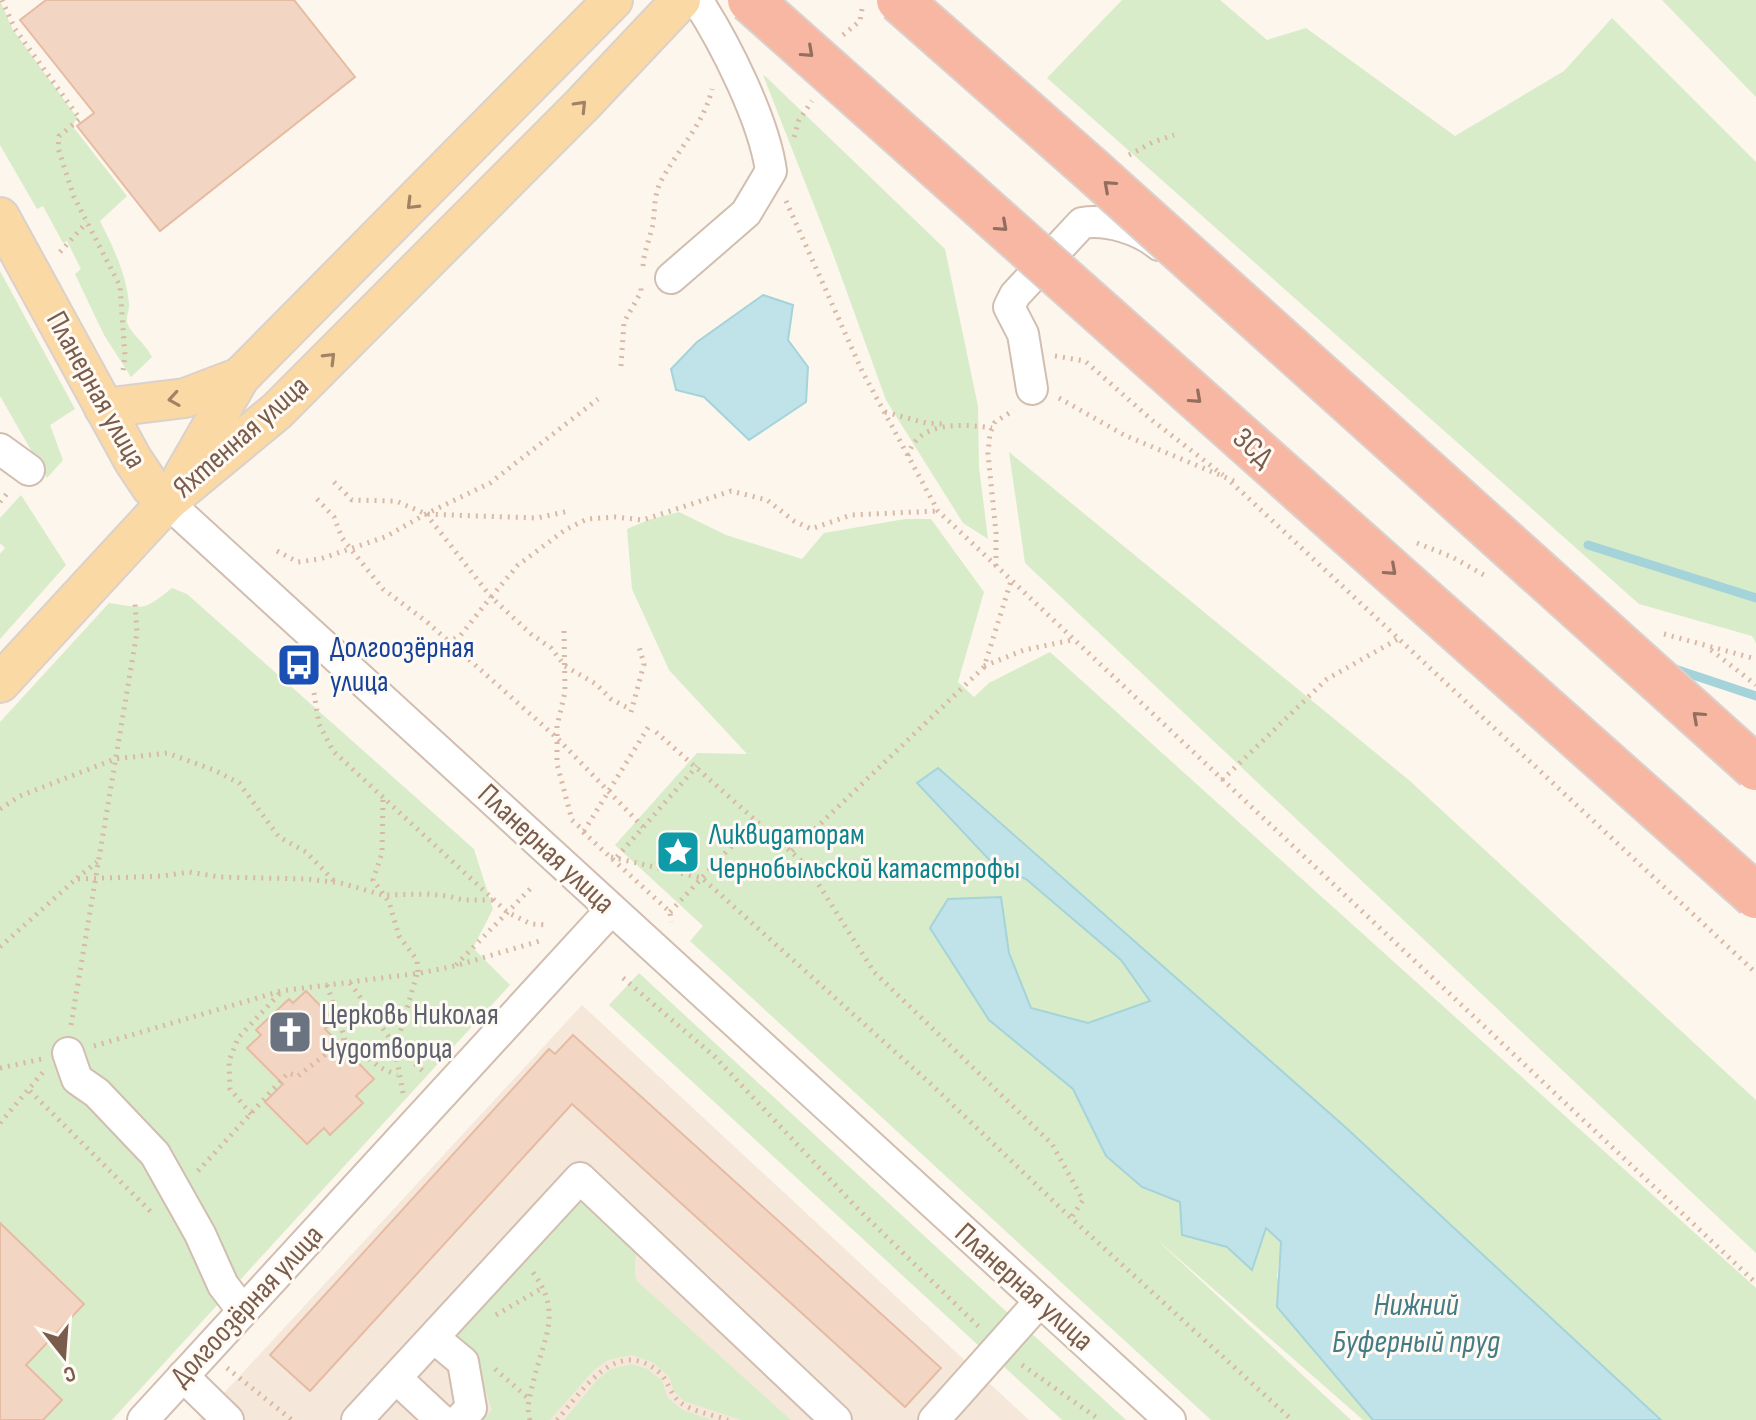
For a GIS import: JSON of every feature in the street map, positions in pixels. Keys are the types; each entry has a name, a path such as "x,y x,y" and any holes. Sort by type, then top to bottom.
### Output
{"highway":[{"name":"ЗСД","path":"750,0 1756,896"},
{"path":"899,0 1756,768"}],"main road":[{"name":"Яхтенная улица","path":"167,502 240,377 613,0"},
{"name":"Яхтенная улица","path":"167,502 277,411 582,105 681,0"},
{"name":"Планерная улица","path":"0,217 133,460 151,487 167,502"},
{"path":"104,408 185,398 240,377"},
{"path":"0,683 167,502"}],"street":[{"path":"671,278 692,263 746,213 771,171 752,106 719,37 697,0"},
{"path":"1030,380 1023,334 1009,307 1015,295 1082,223 1092,222 1138,231 1146,234 1474,526"},
{"path":"0,449 29,470"},
{"name":"Планерная улица","path":"167,502 1170,1420"},
{"name":"Долгоозёрная улица","path":"143,1420 611,910"},
{"path":"62,1054 77,1079 97,1093 155,1154 218,1269 223,1285 243,1311"},
{"path":"357,1420 580,1178 836,1420"},
{"path":"934,1420 1040,1301"},
{"path":"434,1338 463,1362 471,1408 459,1420"},
{"path":"183,1376 228,1420"},
{"path":"397,1379 441,1420"}],"path":[{"path":"2,0 15,29 80,119 59,136 58,148 74,197 120,286 125,356 123,372"},
{"path":"832,37 845,34 860,21 862,0"},
{"path":"621,366 624,322 641,292 644,251 653,227 657,190 700,122 713,84"},
{"path":"817,92 799,120 795,136 771,171 862,371 938,511 1756,1283"},
{"path":"1129,156 1153,142 1174,135"},
{"path":"60,252 76,238 87,222"},
{"path":"1030,380 1051,356 1085,361 1153,421 1197,452 1756,973"},
{"path":"277,551 298,562 320,559 385,537 490,483 548,442 598,399"},
{"path":"883,412 926,423 992,428"},
{"path":"908,456 910,448 925,435 951,424"},
{"path":"334,482 352,500 396,501 426,514 537,518 569,511"},
{"path":"448,642 460,636 518,565 565,530 587,519 615,517 643,520 731,491 767,500 794,521 811,529 851,515 938,511"},
{"path":"317,499 334,517 349,547 383,589 427,622 557,738 643,827"},
{"path":"426,514 491,597 551,648 565,666 629,709 644,664 638,643"},
{"path":"984,667 1011,580"},
{"path":"0,1123 62,1054 71,1028 137,632 135,604"},
{"path":"564,631 565,692 557,726 557,764 572,820 670,912 672,925"},
{"path":"1222,780 1327,679 1398,639"},
{"path":"792,851 984,667 1024,650 1072,640"},
{"path":"1707,647 1756,685"},
{"path":"314,693 319,724 333,751 507,912 531,924 549,925"},
{"path":"577,839 649,726"},
{"path":"656,732 807,866 874,972 1052,1144 1083,1200 1071,1218"},
{"path":"0,809 20,796 115,759 167,753 239,783 279,837 306,852 336,883"},
{"path":"614,857 697,766"},
{"path":"327,985 345,1039 379,1067 398,1075 396,1047 420,969 399,936 389,902 373,880 382,853 383,799"},
{"path":"670,912 756,820"},
{"path":"614,857 702,878 933,1086 1071,1218 1292,1420"},
{"path":"0,947 98,861"},
{"path":"76,879 189,872 220,877 280,877 336,883 383,895 427,894 463,900 493,900"},
{"path":"455,966 533,886"},
{"path":"0,1068 62,1054 281,991 417,974 544,939"},
{"path":"623,978 715,1057 856,1207 1000,1347 1100,1420"},
{"path":"350,983 396,1047 446,1090"},
{"path":"251,1114 230,1089 229,1061 238,1038 281,991"},
{"path":"177,1192 288,1073 298,1076 345,1039"},
{"path":"30,1091 155,1217"},
{"path":"515,1249 544,1287 551,1307 530,1394 527,1412 530,1420"},
{"path":"557,1420 596,1374 610,1365 631,1360 650,1365 664,1377 671,1394 683,1405 728,1420"},
{"path":"227,1368 292,1420"}],"shaded area":[{"path":"582,1005 1029,1420 199,1420"}],"green space":[{"path":"1122,0 1220,0 1267,40 1306,28 1455,136 1564,71 1612,18 1756,162 1756,643 1752,636 1639,604 1047,78"},
{"path":"1662,0 1756,0 1756,97"},
{"path":"0,1 13,30 78,119 74,122 74,128 127,196 100,221 125,281 129,303 128,326 152,357 131,377 104,335 75,274 81,269 67,241 63,243 43,206 37,209 0,145"},
{"path":"763,75 945,249 978,406 979,467 988,539 963,523 886,400"},
{"path":"0,271 75,409 50,425 63,460 47,478 0,396"},
{"path":"1009,452 1410,781 1756,1100 1756,1253 1025,563"},
{"path":"21,495 66,565 0,639 0,554 5,548 0,543 0,518"},
{"path":"679,512 726,535 802,559 824,533 905,519 931,519 984,592 958,682 974,697 989,683 1050,652 1756,1288 1756,1420 1661,1420 1343,1125 938,768 995,866 1026,879 1121,960 1150,1001 1088,1023 1031,1008 1009,953 1001,897 930,928 989,1020 1073,1089 1106,1156 1142,1187 1180,1202 1183,1235 1227,1247 1252,1269 1266,1227 1281,1242 1277,1277 1309,1345 1373,1420 1363,1420 1154,1237 1351,1420 1211,1420 690,941 703,926 615,845 697,753 747,754 669,670 632,589 627,529"},
{"path":"172,588 187,594 474,849 493,909 473,948 510,985 112,1420 0,1420 0,722 109,603 149,605"},
{"path":"639,973 1009,1314 979,1346 609,1005"},
{"path":"583,1197 635,1244 637,1281 791,1420 741,1420 684,1401 674,1391 669,1376 652,1362 632,1355 608,1360 594,1370 550,1420 482,1420 492,1410 474,1359 450,1338"},
{"path":"1030,1332 1126,1420 1062,1420 1001,1364"},
{"path":"632,1364 648,1369 662,1381 668,1398 683,1410 712,1420 564,1420 597,1380 611,1369"}],"water":[{"path":"763,295 793,305 788,340 808,367 806,402 749,440 704,397 676,390 671,369 697,342"},
{"name":"Нижний Буферный пруд","path":"938,768 1343,1125 1661,1420 1373,1420 1277,1307 1281,1242 1266,1228 1252,1270 1227,1247 1182,1235 1180,1202 1142,1187 1106,1156 1073,1089 989,1020 930,928 948,899 1001,897 1009,953 1031,1008 1088,1023 1150,1001 1121,960 1026,879 995,866 917,783"}],"building":[{"path":"46,0 294,0 355,77 160,231 77,126 94,113 20,20"},
{"path":"306,991 334,1020 325,1029 374,1079 356,1096 363,1103 330,1135 324,1128 307,1144 265,1102 283,1084 247,1048 261,1035 256,1030 289,999 293,1003"},
{"path":"573,1035 941,1368 905,1407 572,1104 310,1391 270,1355 549,1049 555,1054"},
{"path":"0,1223 84,1304 26,1365 62,1400 43,1420 0,1420"}],"waterway":[{"path":"1588,545 1756,598"},
{"path":"1672,668 1756,696"}],"place":[{"name":"Долгоозёрная улица","path":"299,665"},
{"name":"Ликвидаторам Чернобыльской катастрофы","path":"678,852"},
{"name":"Церковь Николая Чудотворца","path":"290,1032"}]}
